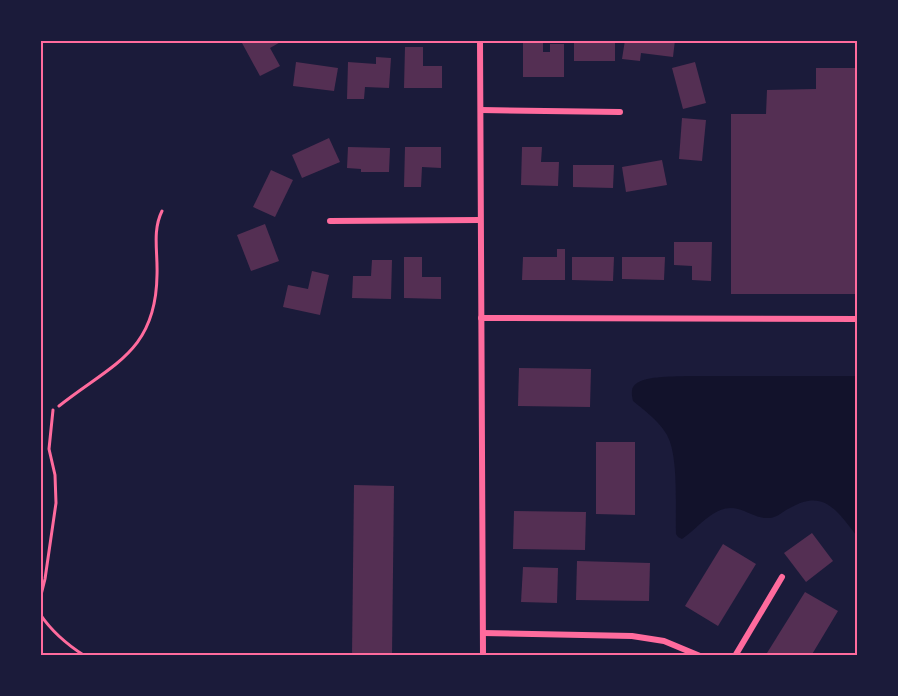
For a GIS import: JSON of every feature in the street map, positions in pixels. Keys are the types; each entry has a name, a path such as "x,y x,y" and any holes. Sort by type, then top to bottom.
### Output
{"street":[{"path":"480,40 483,656"},
{"path":"481,111 620,112"},
{"path":"330,221 480,220"},
{"path":"481,318 858,319"},
{"path":"735,656 782,577"},
{"path":"483,633 632,636 664,640 700,656"}],"lane":[{"path":"40,599 56,502 55,476 49,450 53,410"},
{"path":"40,614 63,641 86,656"}],"path":[{"path":"53,410 127,355 141,339 150,320 155,295 156,226 162,211"}],"shaded area":[{"path":"685,376 857,376 857,536 829,505 812,500 802,502 772,518 757,516 738,509 722,510 682,539 678,537 676,534 675,469 671,444 660,425 633,401 632,392 633,387 643,380"}],"building":[{"path":"246,40 284,40 270,48 280,66 260,76 242,43"},
{"path":"574,40 615,40 615,61 574,61"},
{"path":"625,40 675,40 673,57 641,53 640,61 622,59"},
{"path":"523,43 543,43 543,52 550,52 550,44 564,44 564,77 523,77"},
{"path":"405,47 423,47 423,66 442,66 442,88 404,88"},
{"path":"376,57 391,58 389,88 365,87 364,99 347,99 348,62 376,64"},
{"path":"296,62 338,68 334,91 293,86"},
{"path":"695,62 706,103 683,109 672,68"},
{"path":"816,68 858,68 858,294 731,294 731,114 766,114 767,90 816,89"},
{"path":"682,118 706,120 702,161 679,159"},
{"path":"329,138 340,162 302,178 292,155"},
{"path":"348,147 390,148 389,172 361,172 361,169 347,168"},
{"path":"405,147 441,147 441,168 422,167 421,187 404,187"},
{"path":"522,147 542,147 541,162 559,162 558,186 521,185"},
{"path":"662,160 667,185 626,192 622,167"},
{"path":"573,165 614,165 613,188 573,187"},
{"path":"271,170 293,180 275,217 253,207"},
{"path":"265,224 279,261 251,271 237,235"},
{"path":"674,242 712,242 711,281 692,280 692,266 674,265"},
{"path":"557,249 565,249 565,280 522,280 523,257 557,257"},
{"path":"404,257 422,257 422,277 441,277 441,299 404,298"},
{"path":"572,257 614,257 613,281 572,280"},
{"path":"622,257 665,257 664,280 622,279"},
{"path":"372,260 392,260 391,299 352,298 353,276 371,276"},
{"path":"312,271 329,275 320,315 283,307 288,285 308,289"},
{"path":"519,368 591,369 590,407 518,406"},
{"path":"596,442 635,442 635,515 596,514"},
{"path":"354,485 394,486 392,656 352,656"},
{"path":"514,511 586,512 585,550 513,549"},
{"path":"812,533 833,561 806,582 784,553"},
{"path":"723,544 756,564 718,626 685,606"},
{"path":"577,561 650,563 649,601 576,600"},
{"path":"523,567 558,568 557,603 521,602"},
{"path":"805,592 838,611 811,656 771,656 767,653"}]}
